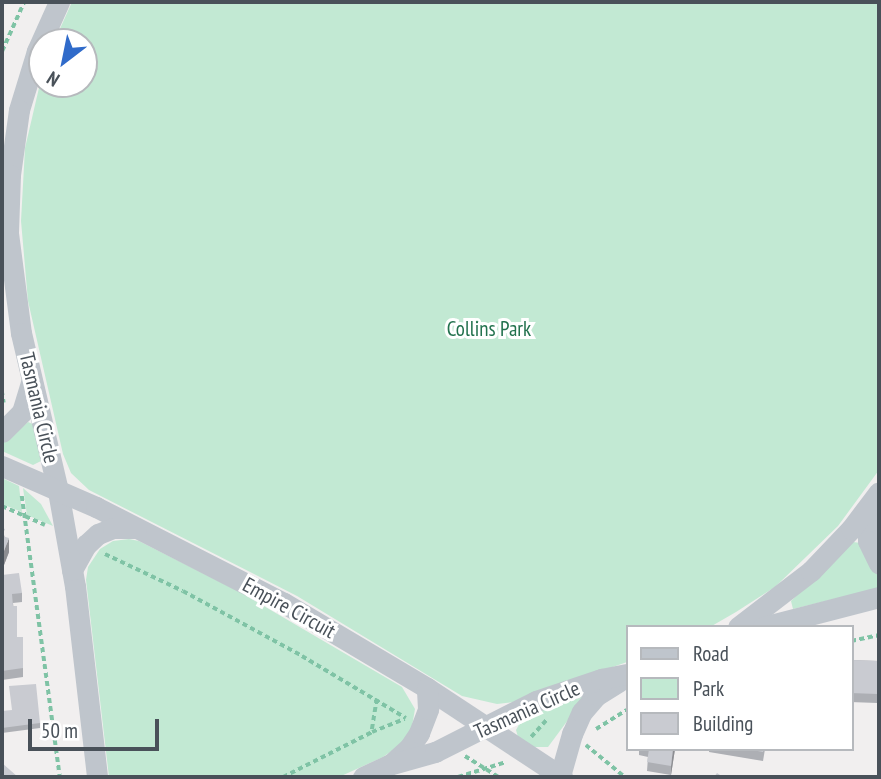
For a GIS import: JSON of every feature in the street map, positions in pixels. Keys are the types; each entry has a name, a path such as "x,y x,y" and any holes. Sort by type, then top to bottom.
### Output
{"street":[{"name":"Tasmania Circle","path":"59,2 27,82 10,175 10,264 21,333 58,491 72,570 97,777"},
{"path":"2,432 25,407 32,373"},
{"name":"Empire Circuit","path":"2,466 141,530 284,603 427,688 561,777"},
{"path":"741,625 796,585 837,545 879,492"},
{"path":"866,510 868,541 879,564"},
{"path":"72,570 86,545 104,531 124,527 141,530"},
{"path":"771,625 879,597"},
{"name":"Tasmania Circle","path":"363,777 389,765 413,761 448,746 544,698 601,678 626,675"},
{"name":"Tasmania Circle","path":"561,777 572,734 582,712 597,695 626,676"},
{"name":"Tasmania Circle","path":"389,765 409,748 414,723 428,709 427,688"}],"path":[{"path":"2,51 24,2"},
{"path":"2,391 5,409"},
{"path":"21,487 60,777"},
{"path":"2,506 50,528"},
{"path":"113,557 183,591 377,699 414,723"},
{"path":"853,641 879,635"},
{"path":"372,732 377,699"},
{"path":"592,733 626,711"},
{"path":"283,777 372,732 414,723"},
{"path":"448,746 499,777"}],"green space":[{"name":"Collins Park","path":"72,2 879,2 879,470 838,526 775,587 713,625 626,625 626,662 513,702 497,704 462,696 297,596 89,490 71,473 63,454 28,301 21,221 25,148 37,98 98,98 98,28 60,28"},
{"path":"28,422 35,425 43,460 33,465 2,451 4,442"},
{"path":"2,478 19,486 22,512 2,504"},
{"path":"23,488 41,504 53,526 27,515"},
{"path":"113,541 139,541 238,591 402,687 415,709 410,738 383,757 339,777 109,777 86,580 88,567 100,549"},
{"path":"853,542 861,543 879,575 879,588 793,609 791,601"},
{"path":"582,691 585,697 548,747 533,747 518,737 516,730 521,721 534,710"}],"building":[{"path":"2,536 9,538 4,551 2,550"},
{"path":"19,573 22,593 12,594 13,606 17,606 17,637 23,637 23,668 2,671 2,575"},
{"path":"853,660 879,661 878,694 853,693"},
{"path":"36,684 40,723 2,728 2,711 12,710 9,686"},
{"path":"649,751 673,751 671,766 647,762"},
{"path":"2,763 18,777 2,777"}]}
